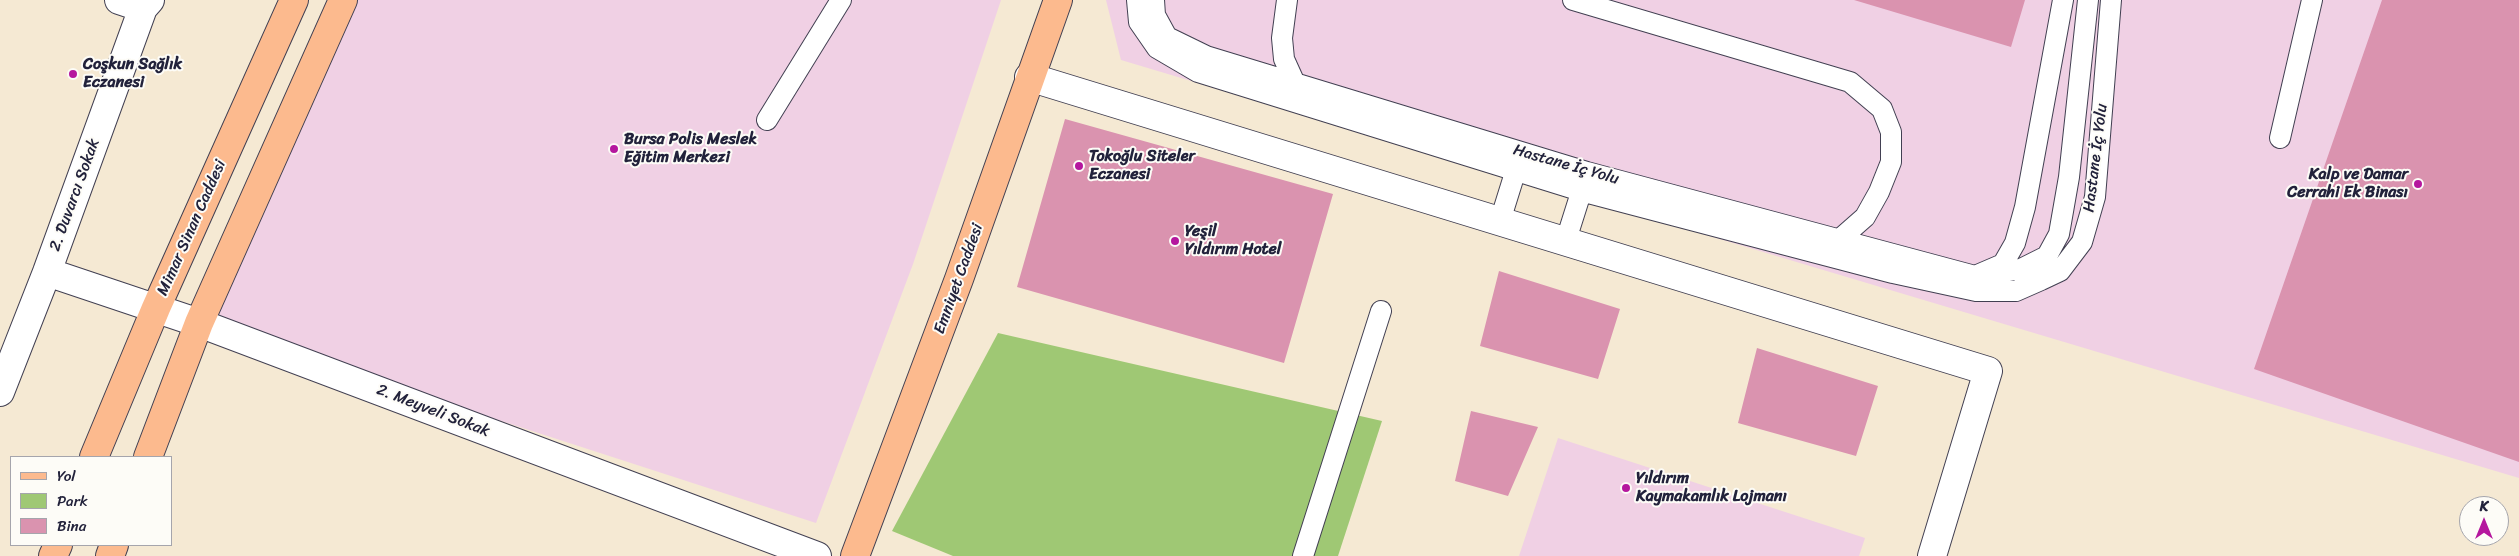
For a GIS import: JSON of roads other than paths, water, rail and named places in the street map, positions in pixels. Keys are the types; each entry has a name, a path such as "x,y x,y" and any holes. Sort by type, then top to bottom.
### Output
{"main road":[{"name":"Mimar Sinan Caddesi","path":"94,456 156,308 294,0"},
{"path":"148,456 199,323 343,0"},
{"name":"Emniyet Caddesi","path":"855,556 959,279 1029,77 1058,0"}],"street":[{"name":"2. Duvarcı Sokak","path":"0,392 47,272 138,3"},
{"path":"1029,77 1566,240 1988,371 1932,556"},
{"name":"2. Meyveli Sokak","path":"47,272 199,323 817,556"}],"lane":[{"path":"767,120 841,0"},
{"name":"Hastane İç Yolu","path":"1137,0 1139,22 1157,48 1198,72 1516,172 1584,182 1840,239 1975,276"},
{"name":"Hastane İç Yolu","path":"1154,0 1155,15 1167,36 1206,56 1521,153 1584,182 1823,254 1893,273 1976,291 2016,291 2060,271 2082,242 2095,197 2111,0"},
{"path":"1287,0 1282,38 1284,59 1293,83 1309,107"},
{"path":"1573,0 1850,82 1882,108 1891,132 1891,162 1879,192 1865,217 1823,254"},
{"path":"1975,276 2003,264 2015,243 2025,207 2062,0"},
{"path":"1975,276 2021,269 2047,256 2059,234 2069,177 2088,0"},
{"path":"2280,138 2312,0"},
{"path":"1500,221 1521,153"},
{"path":"1566,240 1584,182"},
{"path":"1303,556 1381,311"}],"place":[{"name":"Coşkun Sağlık Eczanesi","path":"73,74"},
{"name":"Bursa Polis Meslek Eğitim Merkezi","path":"614,149"},
{"name":"Tokoğlu Siteler Eczanesi","path":"1079,166"},
{"name":"Kalp ve Damar Cerrahi Ek Binası","path":"2418,184"},
{"name":"Yeşil Yıldırım Hotel","path":"1175,241"},
{"name":"Yıldırım Kaymakamlık Lojmanı","path":"1626,488"}]}
